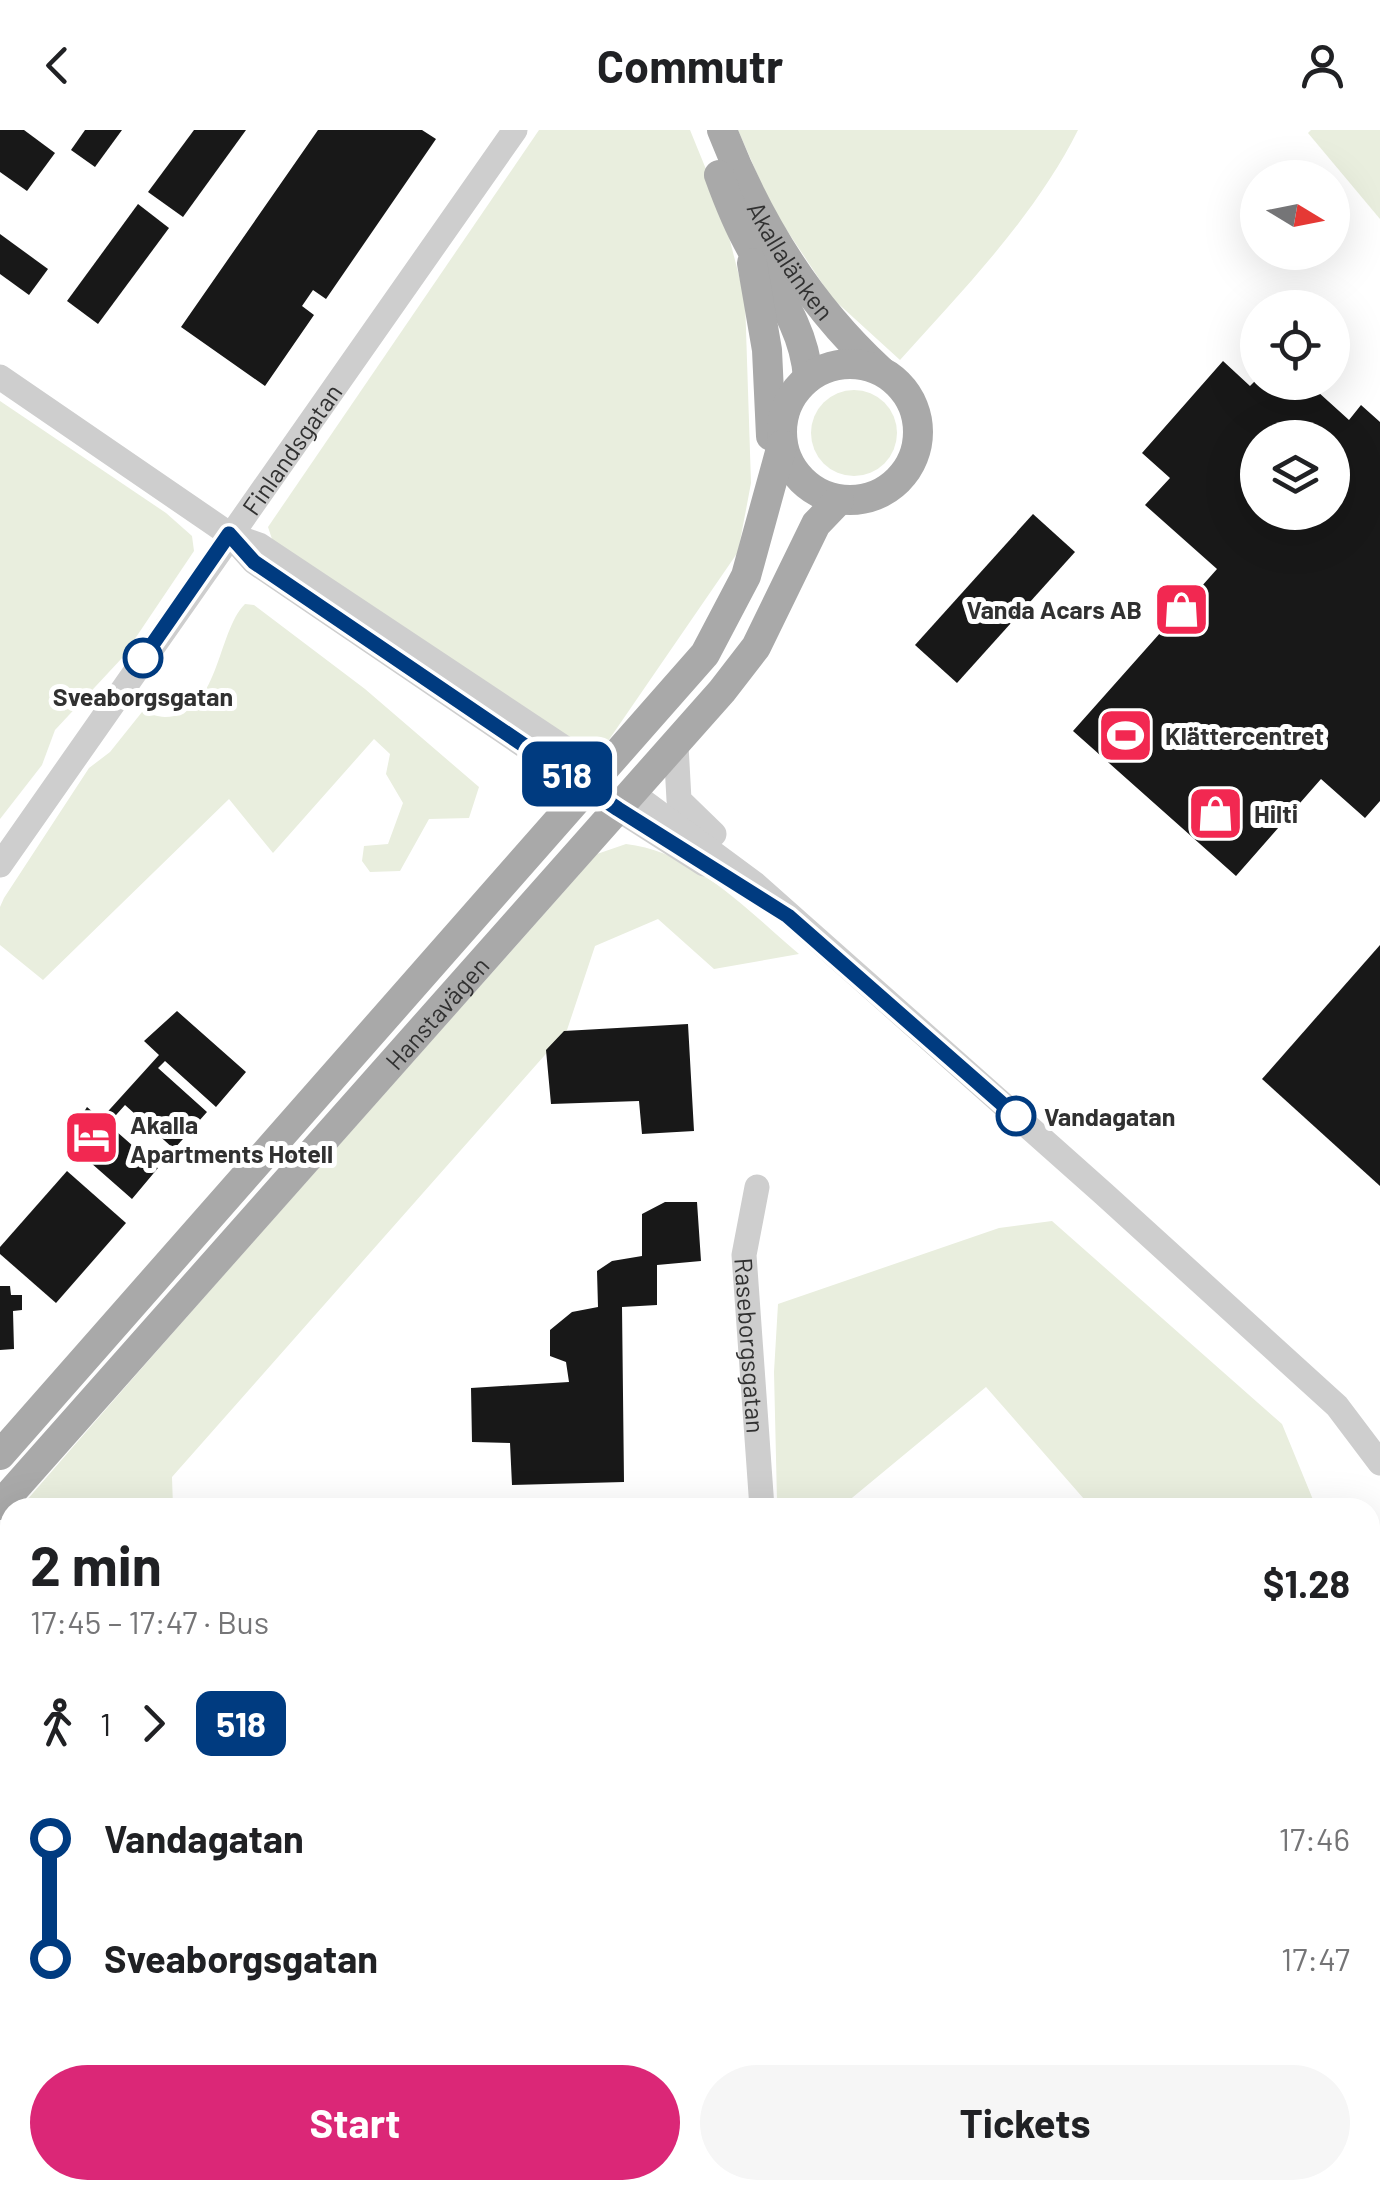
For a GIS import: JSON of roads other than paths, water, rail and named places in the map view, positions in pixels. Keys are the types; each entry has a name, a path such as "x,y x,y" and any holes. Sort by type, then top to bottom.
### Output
{"main road":[{"name":"Akallalänken","path":"702,130 750,246 786,305 805,350 808,378"},
{"name":"Akallalänken","path":"722,130 746,194 796,274 855,347 886,375"},
{"path":"750,246 767,350 772,489"},
{"path":"847,364 886,375 901,387 916,416 915,451 894,484 859,500 839,500 802,481 782,444 786,408 808,378 847,364"},
{"name":"Hanstavägen","path":"0,1455 705,654 746,576 782,444"},
{"name":"Hanstavägen","path":"6,1498 255,1212 676,744 756,647 816,524 839,500"},
{"path":"595,781 625,801"}],"street":[{"name":"Finlandsgatan","path":"0,865 515,130"},
{"path":"0,378 229,534 259,544 595,781"},
{"path":"676,744 679,800 738,855 755,884"},
{"path":"625,801 755,884 1337,1406 1380,1463"},
{"path":"625,801 788,916"},
{"name":"Raseborgsgatan","path":"756,1187 744,1256 761,1498"}],"place":[{"name":"Vanda Acars AB","path":"1181,609"},
{"name":"Sveaborgsgatan","path":"143,658"},
{"name":"Klättercentret","path":"1126,735"},
{"name":"Hilti","path":"1215,813"},
{"name":"Vandagatan","path":"1016,1116"},
{"name":"Akalla Apartments Hotell","path":"91,1138"}]}
